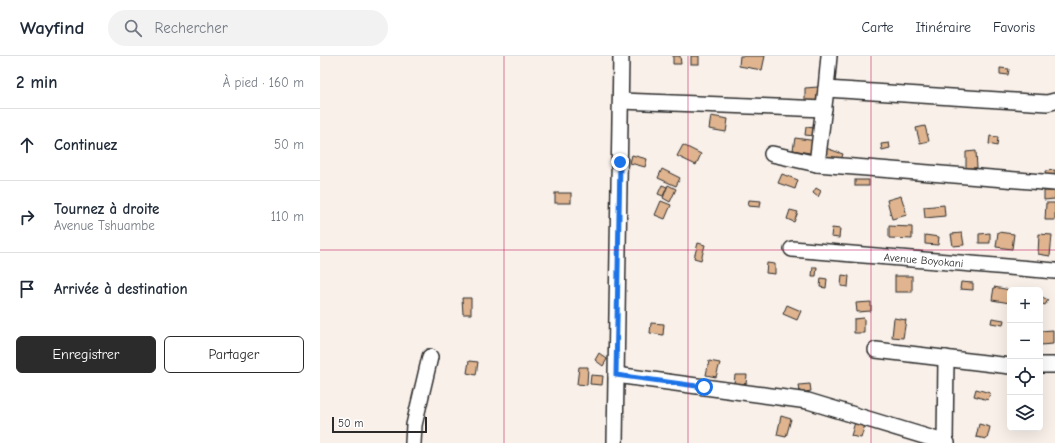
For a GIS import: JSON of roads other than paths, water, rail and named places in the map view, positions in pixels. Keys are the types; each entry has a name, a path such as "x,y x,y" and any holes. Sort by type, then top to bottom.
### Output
{"street":[{"path":"615,443 621,56"},
{"path":"817,164 824,110 828,56"},
{"path":"826,89 1047,103 1055,101"},
{"path":"620,101 824,110"},
{"path":"772,154 817,164 1055,184"},
{"name":"Avenue Boyokani","path":"792,249 1055,271"},
{"path":"876,350 1007,366"},
{"path":"412,443 414,425 430,357"},
{"path":"616,375 808,401 945,443 946,358"},
{"path":"1043,365 1055,365"}]}
